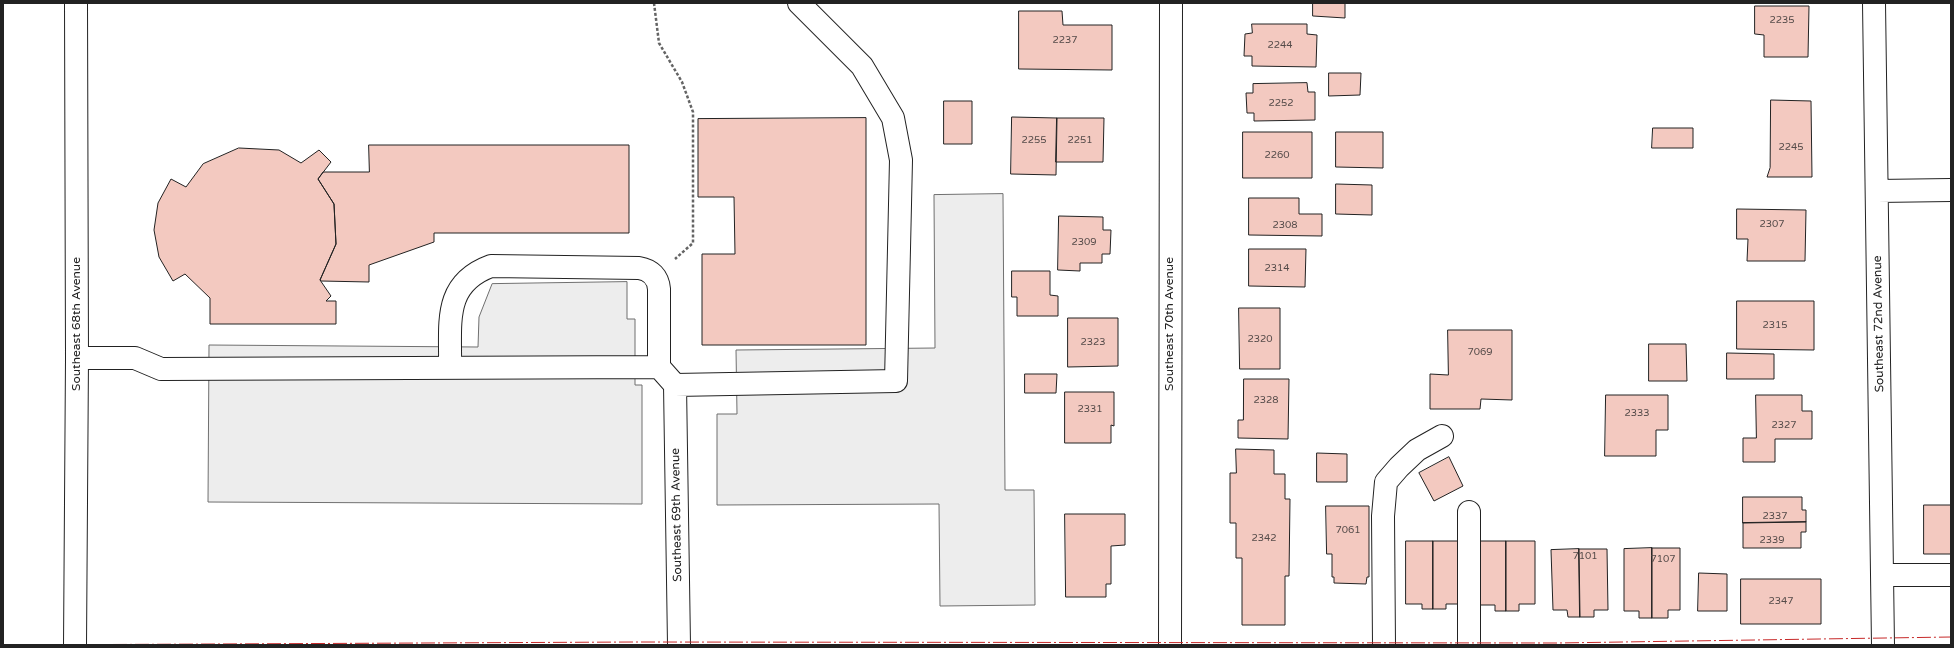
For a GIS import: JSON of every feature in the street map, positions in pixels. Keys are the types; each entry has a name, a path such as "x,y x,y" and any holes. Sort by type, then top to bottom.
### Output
{"street":[{"name":"Southeast 68th Avenue","path":"75,645 77,358 76,3"},
{"path":"450,368 452,309 454,301 456,294 464,281 477,271 491,266 639,268 645,269 656,277 659,289 659,367 675,385 896,381 901,160 893,118 862,66 799,3"},
{"name":"Southeast 70th Avenue","path":"1170,645 1171,3"},
{"name":"Southeast 72nd Avenue","path":"1874,3 1883,645"},
{"path":"1877,191 1951,190"},
{"path":"77,358 135,358 161,369 659,367"},
{"name":"Southeast 69th Avenue","path":"675,385 679,645"},
{"path":"1384,645 1384,516 1386,482 1399,466 1418,450 1442,436"},
{"path":"1469,512 1469,645"},
{"path":"1883,575 1951,574"}],"path":[{"path":"654,3 659,43 682,82 693,112 693,243 656,277"}],"shaded area":[{"path":"1003,194 1005,490 1034,490 1035,605 940,606 939,504 717,505 717,414 737,414 736,350 935,348 934,195"},
{"path":"627,282 627,319 635,319 635,385 642,385 642,504 208,502 209,345 478,347 479,317 492,284"}],"building":[{"path":"1313,3 1345,3 1345,18 1313,16"},
{"path":"1755,6 1809,6 1808,57 1764,57 1764,35 1755,34"},
{"path":"1019,11 1062,11 1063,25 1112,25 1112,70 1019,69"},
{"path":"1252,24 1307,24 1307,34 1317,35 1316,67 1252,66 1252,56 1244,56 1245,34 1252,33"},
{"path":"1329,73 1361,73 1360,95 1329,96"},
{"path":"1307,83 1308,92 1315,92 1315,120 1254,121 1254,113 1247,113 1246,93 1253,93 1253,84"},
{"path":"1771,100 1811,101 1812,177 1767,177 1770,168"},
{"path":"944,101 972,101 972,144 944,144"},
{"path":"1012,117 1057,118 1056,175 1011,174"},
{"path":"866,118 866,345 702,345 702,254 735,254 734,197 698,197 698,119"},
{"path":"1057,118 1104,118 1103,162 1056,162"},
{"path":"1653,128 1693,128 1693,148 1652,148"},
{"path":"1243,132 1312,132 1312,178 1243,178"},
{"path":"1336,132 1383,132 1383,168 1336,167"},
{"path":"369,145 629,145 629,233 434,233 434,242 369,265 369,282 321,281 320,280 336,244 334,204 318,179 323,172 369,172"},
{"path":"239,148 279,150 301,163 319,150 331,162 318,179 334,204 336,244 320,280 331,296 326,301 336,301 336,324 210,324 210,298 185,274 173,281 159,257 154,230 158,203 171,179 186,187 203,164"},
{"path":"1336,184 1372,185 1372,215 1336,214"},
{"path":"1249,198 1299,198 1299,214 1322,214 1322,236 1249,235"},
{"path":"1737,209 1806,210 1805,261 1747,261 1748,239 1737,239"},
{"path":"1059,216 1103,217 1103,230 1111,230 1110,254 1102,254 1102,263 1080,263 1080,271 1058,270"},
{"path":"1249,249 1306,249 1305,287 1249,286"},
{"path":"1012,271 1050,271 1050,295 1058,296 1058,316 1017,316 1017,297 1012,297"},
{"path":"1737,301 1814,301 1814,350 1737,349"},
{"path":"1239,308 1280,308 1280,369 1240,369"},
{"path":"1068,318 1118,318 1118,366 1068,367"},
{"path":"1448,330 1512,330 1512,400 1481,399 1480,409 1430,409 1430,374 1448,375"},
{"path":"1649,344 1686,344 1687,381 1649,381"},
{"path":"1727,353 1774,354 1774,379 1727,379"},
{"path":"1025,374 1057,374 1056,393 1025,393"},
{"path":"1244,379 1289,379 1288,439 1238,438 1238,420 1243,420"},
{"path":"1065,392 1114,392 1114,426 1111,425 1111,443 1065,443"},
{"path":"1606,395 1668,395 1668,430 1656,430 1656,456 1605,456"},
{"path":"1756,395 1802,395 1802,411 1812,411 1812,439 1775,439 1775,462 1743,462 1743,438 1756,438"},
{"path":"1236,449 1274,450 1274,474 1285,474 1285,499 1290,499 1289,576 1285,576 1285,625 1242,625 1242,558 1236,558 1236,523 1230,523 1230,473 1236,473"},
{"path":"1317,453 1347,454 1347,482 1317,482"},
{"path":"1449,457 1463,486 1434,501 1419,473"},
{"path":"1743,497 1802,497 1802,510 1806,510 1806,522 1743,523"},
{"path":"1924,505 1951,505 1951,554 1924,554"},
{"path":"1326,506 1369,506 1369,577 1367,577 1366,584 1334,583 1334,577 1332,577 1332,554 1327,554"},
{"path":"1065,514 1125,514 1125,545 1111,546 1111,584 1106,584 1106,597 1066,597"},
{"path":"1806,522 1806,532 1801,532 1801,548 1743,548 1743,523"},
{"path":"1406,541 1433,541 1433,609 1422,609 1422,604 1406,604"},
{"path":"1433,541 1460,541 1460,604 1446,604 1446,609 1433,609"},
{"path":"1478,541 1506,541 1506,611 1495,611 1495,605 1478,605"},
{"path":"1506,541 1535,541 1535,604 1519,604 1519,611 1506,611"},
{"path":"1652,548 1680,548 1680,610 1668,610 1668,618 1652,618"},
{"path":"1652,548 1652,618 1639,618 1639,611 1624,611 1624,549"},
{"path":"1579,549 1607,549 1608,610 1594,610 1594,617 1580,617"},
{"path":"1579,549 1580,617 1568,617 1567,610 1553,610 1551,550"},
{"path":"1699,573 1727,574 1727,611 1698,611"},
{"path":"1741,579 1821,579 1821,624 1741,624"}],"power":[{"path":"3,645 635,642 1557,643 1951,637"}]}
